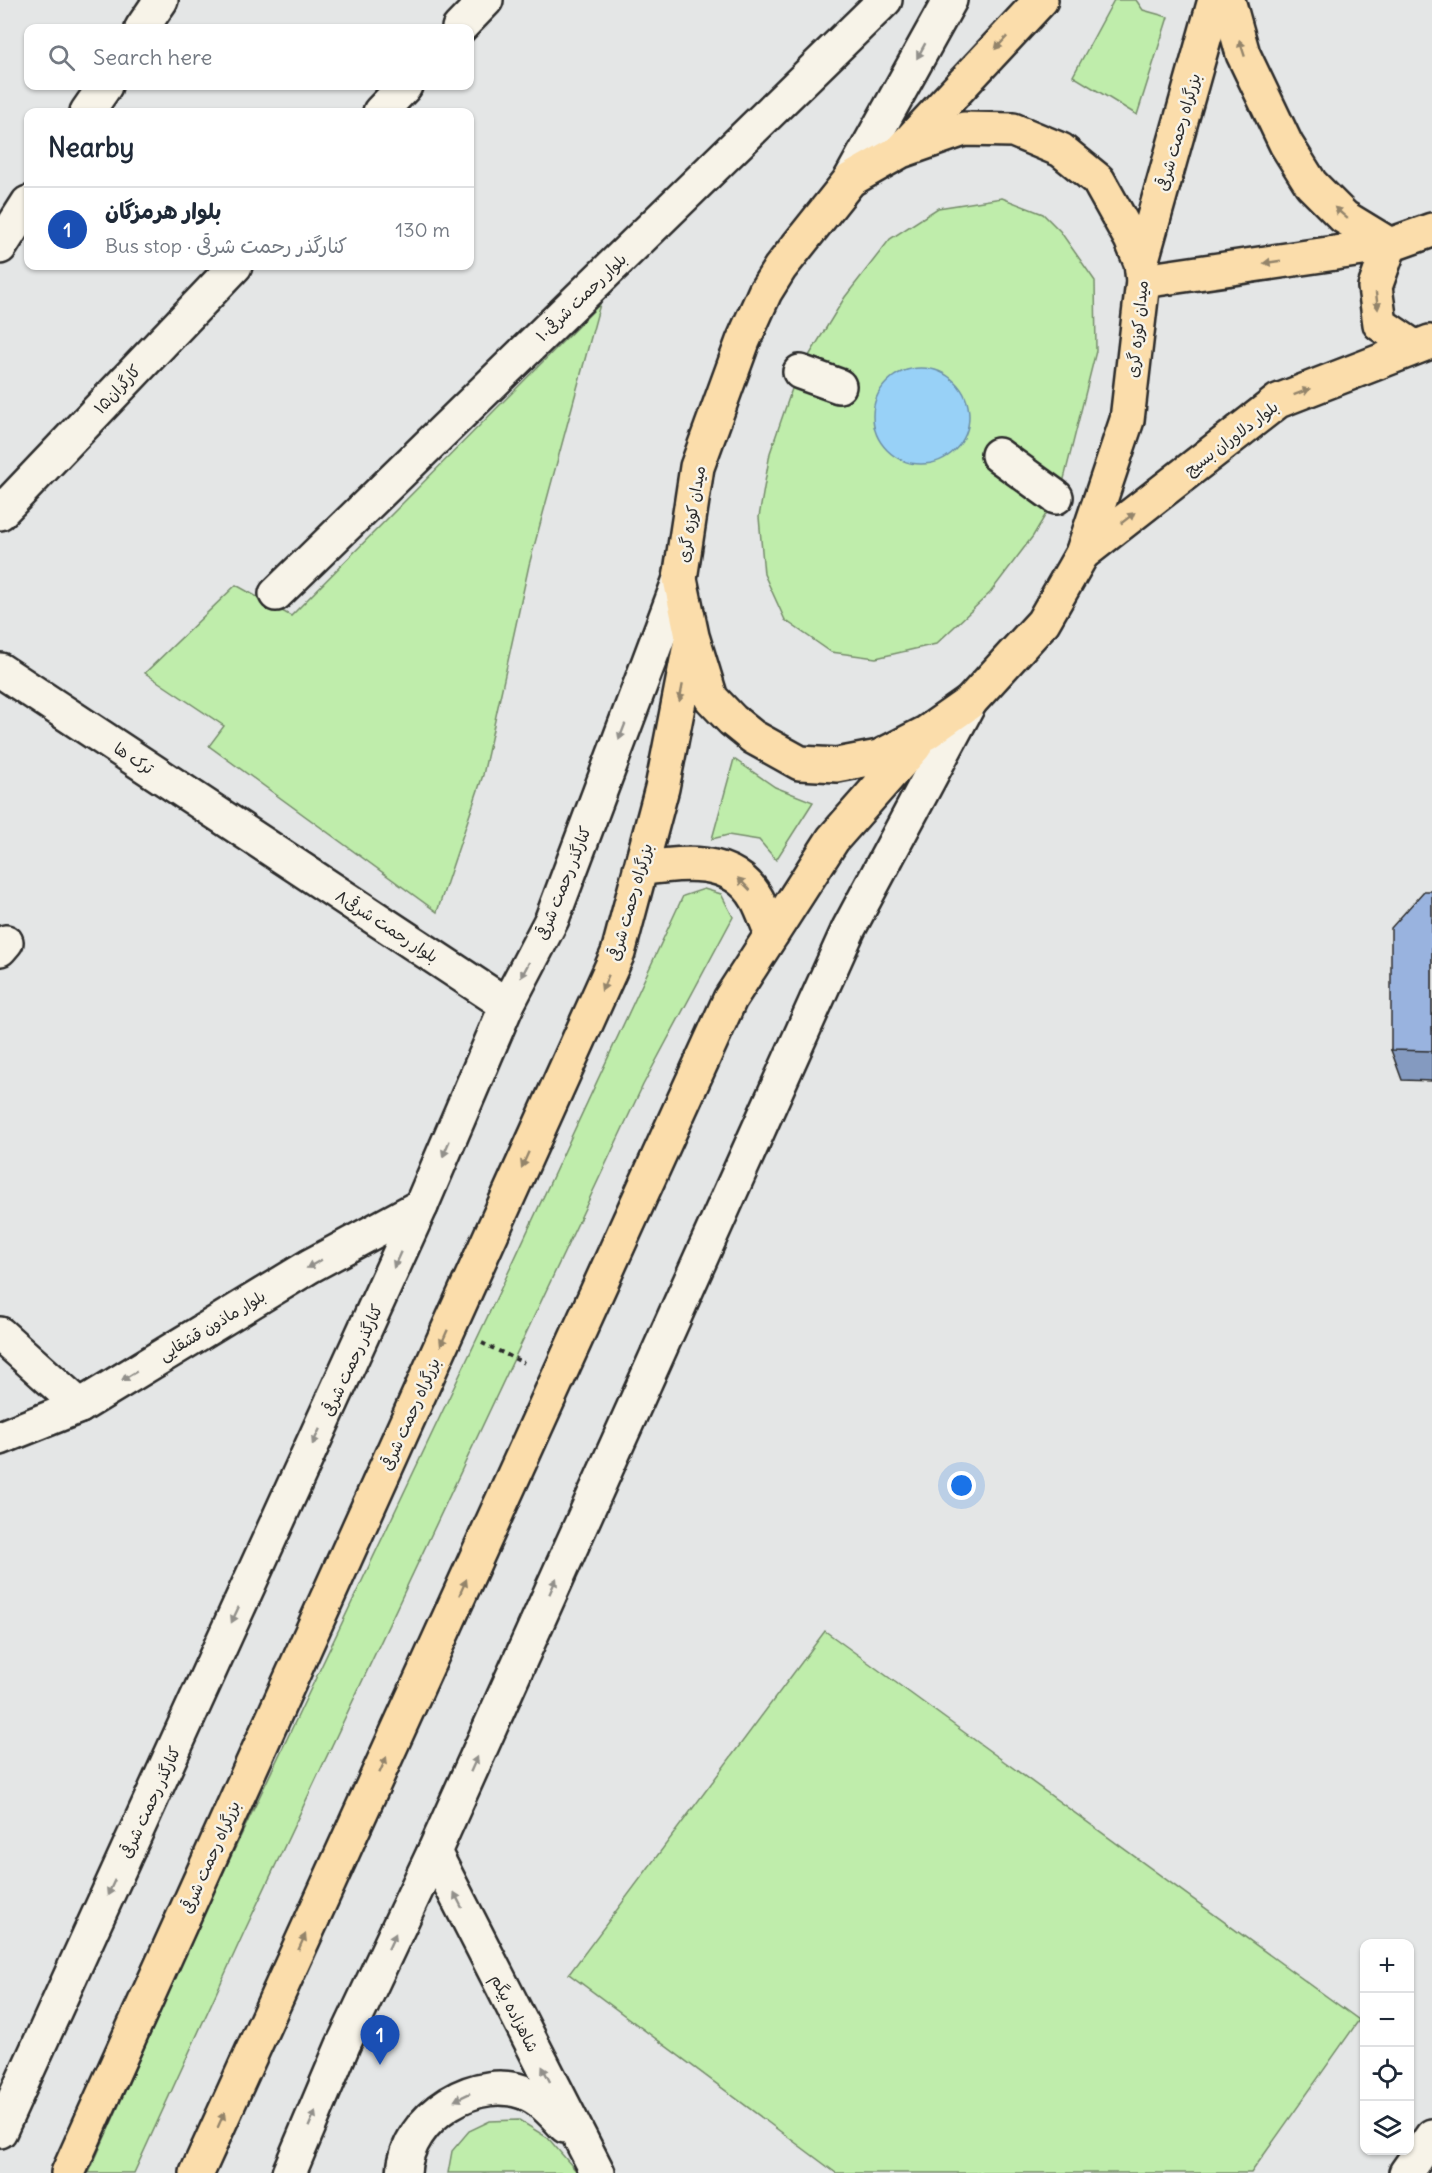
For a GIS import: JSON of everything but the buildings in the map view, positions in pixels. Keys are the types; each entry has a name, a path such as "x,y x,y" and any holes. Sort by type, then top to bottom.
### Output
{"main road":[{"path":"145,24 161,0"},
{"path":"463,24 486,0"},
{"name":"۱۰بلوار رحمت شرقی","path":"276,594 885,0"},
{"path":"850,180 950,0"},
{"path":"901,151 1041,0"},
{"name":"بزرگراه رحمت شرقی","path":"1142,272 1215,0"},
{"path":"1228,0 1243,54 1286,144 1311,184 1344,217 1390,245"},
{"path":"90,108 102,90"},
{"path":"384,108 401,90"},
{"name":"میدان کوزه گری","path":"964,129 1013,130 1061,150 1098,180 1131,240 1142,272 1127,420 1082,554 1043,622 970,702 927,733 879,757 837,765 800,763 753,737 732,720 711,698 692,636 680,579 697,467 743,341 765,292 780,268 850,180 901,151 964,129"},
{"path":"0,247 24,209"},
{"path":"1142,272 1390,245 1432,230"},
{"path":"1390,245 1375,287 1380,324 1423,344"},
{"name":"۱۵کارگران","path":"0,513 231,270"},
{"name":"بلوار دلاوران بسیج","path":"1082,554 1278,401 1423,344"},
{"path":"800,372 839,386"},
{"path":"998,455 1056,497"},
{"name":"کنارگذر رحمت شرقی","path":"0,2131 421,1206 507,1005 552,919 680,579"},
{"name":"بزرگراه رحمت شرقی","path":"68,2173 618,953 662,788 692,636"},
{"name":"ترک ها","path":"0,670 268,847"},
{"path":"289,2173 343,2045 434,1852 849,928 970,702"},
{"path":"197,2173 730,999 833,839 927,733"},
{"name":"بلوار رحمت شرقی۸","path":"268,847 507,1005"},
{"path":"640,869 670,864 713,865 742,879 757,899 772,934"},
{"name":"بلوار ماذون قشقایی","path":"0,1438 80,1406 310,1266 421,1206"},
{"path":"0,1335 80,1406"},
{"name":"شاهزاده بیگم","path":"434,1852 598,2173"},
{"path":"404,2173 405,2162 415,2137 433,2115 454,2100 474,2091 502,2087 531,2095 554,2114 582,2145"},
{"path":"1406,2173 1432,2136"}],"path":[{"path":"449,1328 558,1378"}],"green space":[{"path":"1114,0 1136,0 1143,10 1168,17 1137,115 1073,76"},
{"path":"1002,198 1043,214 1060,231 1095,281 1096,351 1062,487 1033,536 990,593 936,644 876,658 831,652 785,620 764,574 759,517 770,453 796,377 845,297 890,239 938,208"},
{"path":"600,304 529,565 483,775 437,912 209,746 224,726 145,673 236,585 291,616"},
{"path":"734,759 775,787 813,802 776,860 759,840 728,835 712,839"},
{"path":"704,889 721,894 733,917 643,1085 245,1930 134,2173 89,2173 200,1922 502,1286 683,896"},
{"path":"825,1631 1359,2020 1251,2173 836,2173 569,1974"},
{"path":"519,2120 548,2138 578,2173 448,2173 452,2151 469,2131 490,2121"}],"water":[{"path":"921,368 940,371 955,382 966,397 969,416 966,435 955,450 940,461 921,464 902,461 887,450 876,435 873,416 876,397 887,382 902,371"}],"place":[{"name":"بلوار هرمزگان","path":"380,2065"}]}
